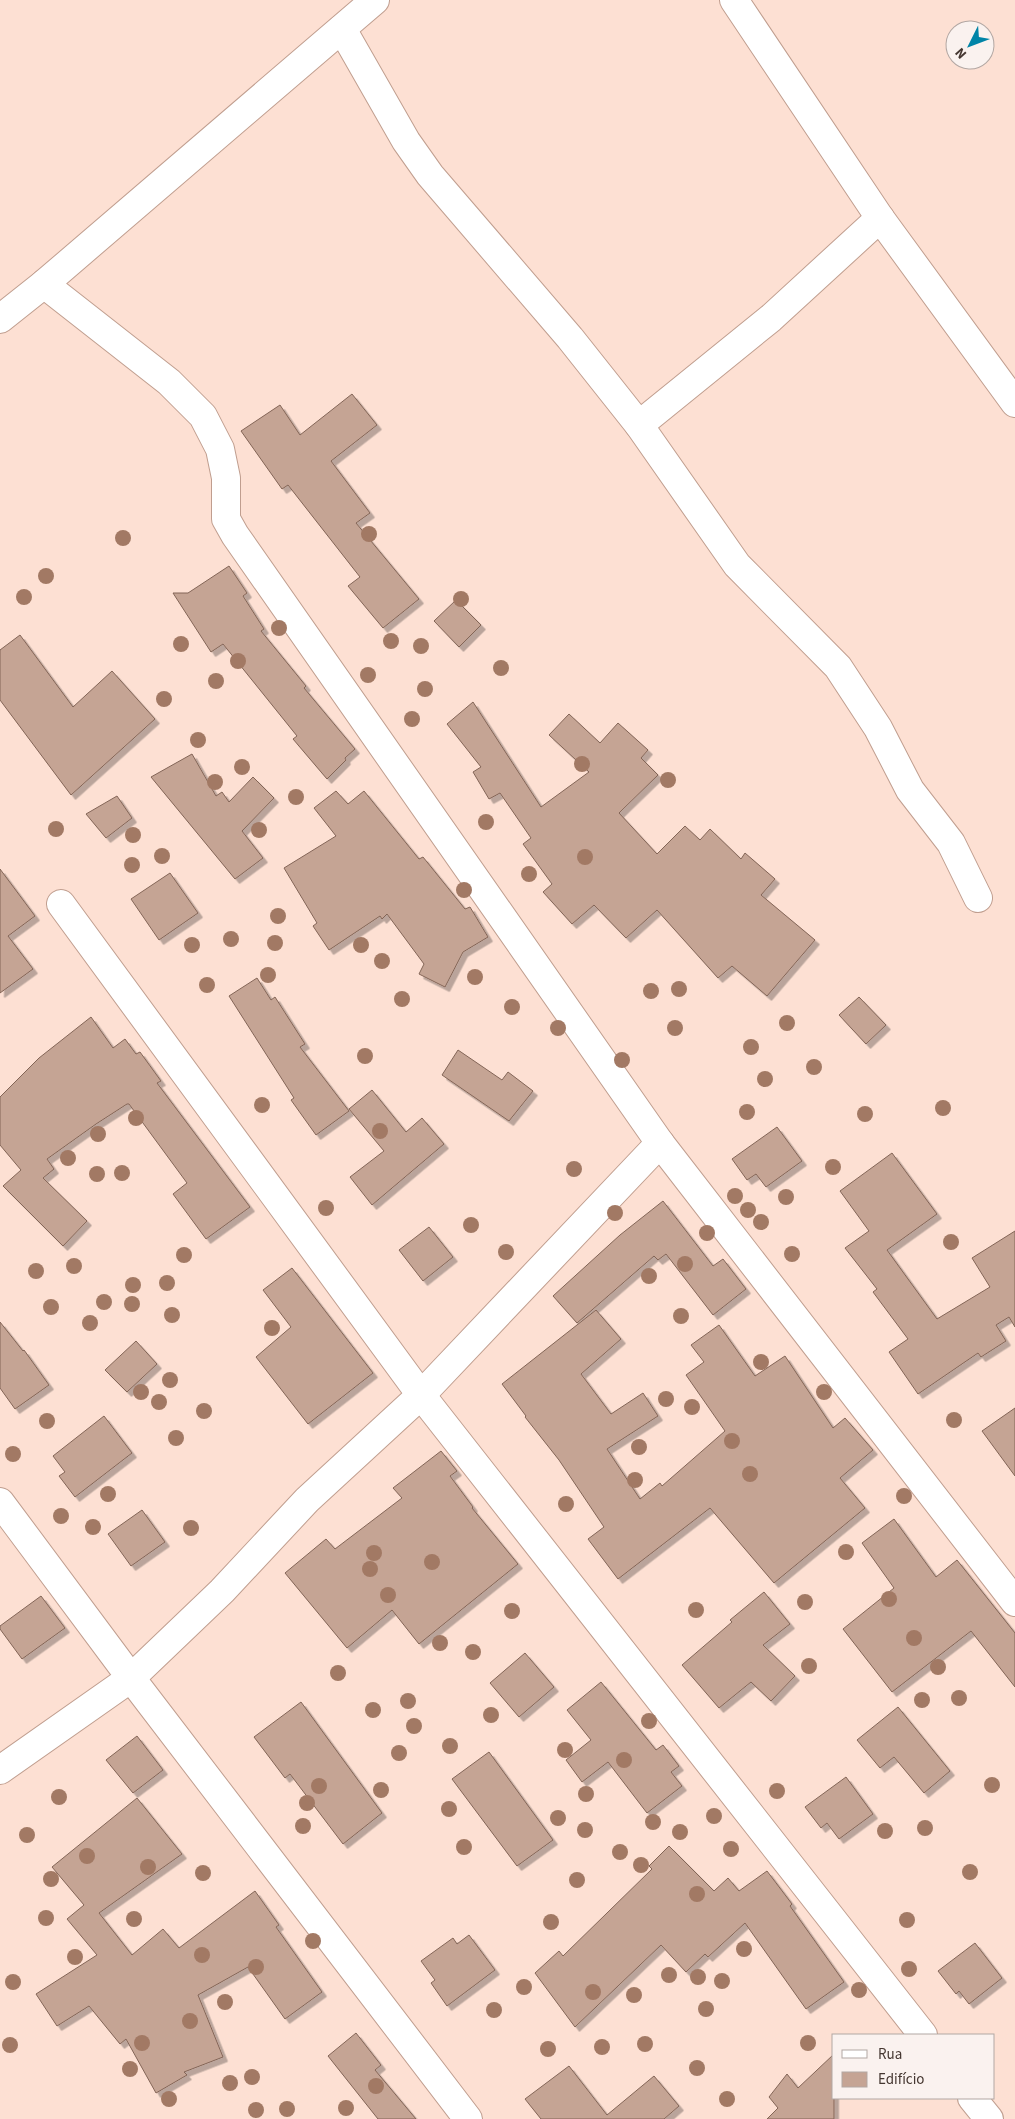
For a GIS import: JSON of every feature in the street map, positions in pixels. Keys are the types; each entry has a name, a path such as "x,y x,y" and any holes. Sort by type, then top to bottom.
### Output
{"street":[{"path":"0,320 375,0"},
{"path":"734,0 880,218 1015,403"},
{"path":"342,29 406,141 430,175 570,338 639,425 737,565 838,667 878,728 910,790 951,842 978,898"},
{"path":"639,425 771,318 880,218"},
{"path":"44,284 169,382 203,416 220,449 226,478 226,519 235,535 660,1143 1015,1602"},
{"path":"61,904 421,1395 922,2034"},
{"path":"0,1770 131,1678 222,1591 307,1500 421,1395 660,1143"},
{"path":"0,1502 131,1678 468,2119"},
{"path":"973,2099 988,2119"}],"building":[{"path":"352,394 377,425 331,461 370,513 356,523 419,599 383,628 348,586 360,577 288,485 282,489 241,431 280,405 300,435"},
{"path":"229,566 247,593 243,596 264,629 261,631 306,686 304,688 355,749 327,779 293,739 297,736 223,644 211,652 173,593 188,593"},
{"path":"456,600 481,625 459,647 434,621"},
{"path":"20,635 73,707 112,671 155,719 71,795 0,700 0,650"},
{"path":"473,702 541,807 589,772 549,735 569,714 600,743 618,723 648,750 641,758 658,775 619,813 657,854 685,826 700,840 710,829 741,859 745,853 775,879 761,895 815,940 767,996 732,966 718,978 657,910 626,938 594,905 572,924 543,892 552,884 523,844 531,838 500,793 489,799 473,772 481,767 447,724"},
{"path":"192,754 216,796 222,792 229,802 253,777 274,798 242,831 263,858 235,879 151,777"},
{"path":"336,791 348,804 364,791 419,859 423,857 465,909 470,907 488,937 463,952 445,987 419,974 424,964 387,914 382,919 380,916 329,950 313,926 317,923 284,868 336,836 314,808"},
{"path":"117,796 132,818 106,838 86,814"},
{"path":"0,869 35,916 8,936 33,969 0,993"},
{"path":"170,873 198,913 159,940 131,899"},
{"path":"257,978 271,1000 275,997 305,1044 300,1047 349,1111 316,1135 291,1100 294,1098 229,996"},
{"path":"859,997 886,1025 866,1044 839,1015"},
{"path":"91,1017 113,1048 125,1039 136,1054 140,1052 161,1081 157,1083 250,1207 206,1239 173,1194 187,1183 129,1104 96,1124 47,1159 54,1169 43,1178 87,1221 63,1246 3,1186 21,1170 0,1145 0,1097 39,1058"},
{"path":"458,1050 502,1080 508,1072 533,1091 509,1121 442,1075"},
{"path":"372,1090 406,1132 422,1118 444,1144 372,1205 350,1177 384,1151 349,1109"},
{"path":"777,1127 802,1161 766,1187 756,1174 747,1180 732,1159"},
{"path":"892,1153 937,1214 887,1250 937,1319 990,1287 972,1258 1015,1231 1015,1327 1009,1317 996,1325 1006,1341 981,1357 978,1353 918,1394 889,1352 908,1339 873,1292 877,1289 845,1248 869,1231 840,1191"},
{"path":"663,1201 713,1266 723,1259 746,1289 713,1315 666,1254 658,1260 654,1256 577,1323 553,1296 620,1235"},
{"path":"429,1227 453,1257 423,1281 399,1250"},
{"path":"292,1268 373,1373 308,1424 256,1357 291,1327 263,1290"},
{"path":"596,1310 621,1339 581,1374 611,1414 643,1393 658,1416 607,1449 640,1499 660,1483 662,1486 725,1431 686,1375 704,1362 691,1345 719,1325 755,1376 785,1356 833,1428 845,1418 873,1450 840,1478 865,1508 774,1583 710,1508 618,1579 588,1539 604,1527 559,1460 502,1384"},
{"path":"0,1322 24,1350 49,1385 15,1409 0,1388"},
{"path":"136,1341 157,1364 127,1392 105,1370"},
{"path":"1015,1408 1015,1476 982,1431"},
{"path":"104,1416 132,1453 75,1497 59,1476 65,1472 53,1456"},
{"path":"441,1451 457,1471 450,1476 472,1508 518,1564 419,1644 392,1610 347,1648 285,1573 326,1539 335,1549 402,1498 393,1488"},
{"path":"142,1510 165,1542 131,1566 108,1534"},
{"path":"894,1519 936,1577 957,1560 1015,1633 1015,1687 971,1631 892,1692 843,1629 894,1588 862,1543"},
{"path":"764,1592 790,1624 763,1645 795,1676 771,1701 751,1682 719,1708 682,1665 732,1622 730,1620"},
{"path":"41,1596 65,1628 22,1659 0,1629 0,1626"},
{"path":"525,1653 554,1687 519,1717 490,1683"},
{"path":"601,1682 656,1750 663,1745 679,1766 671,1772 682,1786 647,1813 608,1762 582,1782 566,1760 591,1740 567,1710"},
{"path":"301,1702 382,1813 343,1844 290,1774 285,1778 254,1737"},
{"path":"898,1707 950,1771 924,1793 894,1757 880,1768 857,1740"},
{"path":"137,1736 163,1770 133,1793 106,1760"},
{"path":"489,1752 553,1840 517,1866 452,1779"},
{"path":"846,1777 873,1814 839,1839 827,1823 821,1828 805,1807"},
{"path":"137,1798 182,1854 99,1913 132,1955 163,1929 179,1948 255,1891 279,1925 276,1927 322,1992 285,2019 248,1967 198,1995 223,2057 184,2072 187,2075 156,2093 126,2039 120,2044 89,2006 57,2026 36,1994 97,1955 67,1919 84,1905 52,1867"},
{"path":"669,1846 714,1891 728,1878 739,1891 767,1871 792,1904 790,1906 844,1982 806,2009 745,1923 708,1957 705,1954 686,1972 661,1945 575,2027 535,1973 559,1951 563,1956 652,1869 649,1866"},
{"path":"469,1935 495,1970 447,2006 431,1983 435,1980 421,1961 453,1938 457,1944"},
{"path":"975,1943 1002,1978 969,2004 959,1991 956,1994 938,1971"},
{"path":"356,2033 381,2065 375,2070 416,2119 378,2119 328,2056"},
{"path":"832,2056 834,2119 767,2119 778,2108 769,2097 787,2074 798,2088"},
{"path":"569,2066 607,2115 654,2076 679,2106 664,2119 541,2119 525,2099"}]}
